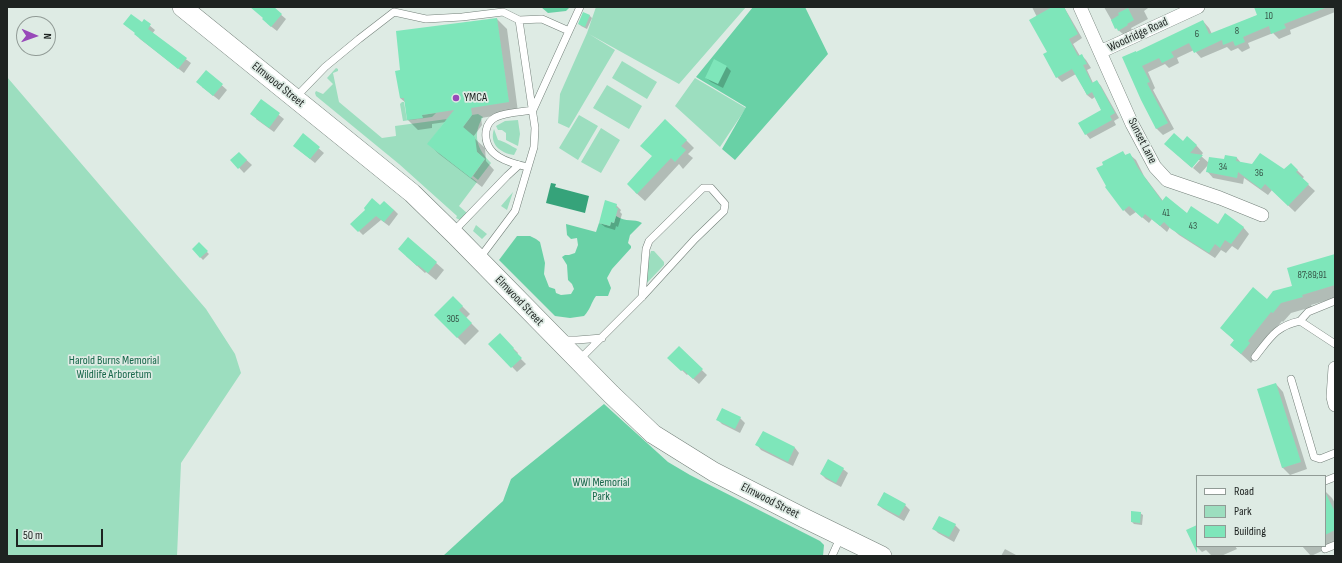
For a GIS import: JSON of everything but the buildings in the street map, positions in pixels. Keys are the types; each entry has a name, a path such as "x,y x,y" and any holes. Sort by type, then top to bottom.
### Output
{"main road":[{"name":"Elmwood Street","path":"182,7 412,193 453,232 611,394 654,434 714,472 882,556"}],"street":[{"name":"Sunset Lane","path":"1080,7 1135,130 1155,167 1167,180 1262,214"},
{"name":"Woodridge Road","path":"1100,52 1198,7"},
{"path":"1335,368 1333,397 1335,405"}],"lane":[{"path":"533,110 580,7"},
{"path":"295,99 325,67 394,12 426,19 462,17 502,12 519,20 542,19 569,31"},
{"path":"479,259 515,211 534,147 536,128 519,20"},
{"path":"528,167 505,161 494,154 486,143 487,127 489,122 496,117 533,110"},
{"path":"453,232 519,165"},
{"path":"578,361 642,297 724,211 725,204 711,188 703,188 649,241 646,249 642,297"},
{"path":"1255,357 1275,331 1290,323 1300,321 1308,312 1335,301"},
{"path":"1300,321 1335,344"},
{"path":"557,340 602,338"},
{"path":"1291,379 1314,457 1320,459 1335,453"},
{"path":"832,556 841,536"},
{"path":"1325,549 1335,545"}],"green space":[{"path":"541,7 570,7 566,11 548,13"},
{"path":"596,7 746,7 679,84 589,34 615,50 569,128 558,123 560,94 587,33"},
{"path":"753,7 805,7 828,54 735,160 722,149 746,107 696,77"},
{"path":"622,61 657,82 647,99 612,78"},
{"path":"336,68 338,71 333,73 339,102 382,138 396,136 395,126 447,119 428,144 477,182 459,206 467,213 460,220 456,218 457,216 399,164 316,96 316,91 323,94 333,84 327,78"},
{"name":"Harold Burns Memorial Wildlife Arboretum","path":"7,77 206,309 235,354 241,373 181,463 177,556 7,556"},
{"path":"695,78 746,108 720,147 675,106"},
{"path":"607,85 642,106 629,129 593,108"},
{"path":"404,102 407,120 422,118 422,115 436,113 432,117 403,121 400,104"},
{"path":"478,114 483,117 477,136 479,147 491,163 478,180 473,176 485,159 477,152 463,127 472,115"},
{"path":"579,115 598,126 578,160 559,148"},
{"path":"518,120 520,134 518,146 506,140 506,133 502,130 498,130 496,126 505,121"},
{"path":"601,128 620,140 601,173 581,162"},
{"path":"494,129 498,140 517,149 514,155 504,152 497,147 493,139"},
{"path":"513,192 507,210 501,206"},
{"path":"616,216 642,223 630,235 628,243 631,248 612,269 607,278 611,288 608,296 596,296 584,316 570,318 555,316 499,260 517,236 530,236 540,242 545,263 544,274 549,287 555,289 556,293 561,295 571,294 574,289 568,280 567,265 562,257 575,253 578,245 577,238 571,239 567,235 566,224 596,232 599,223 610,226 611,222 614,223"},
{"path":"476,225 487,234 482,239 473,231"},
{"path":"651,251 654,251 664,262 664,265 646,284 648,261"},
{"name":"WWI Memorial Park","path":"604,404 668,462 690,475 820,541 824,545 823,556 443,556 503,501 511,479"}],"shaded area":[{"path":"551,183 556,184 555,187 589,196 585,213 546,203"}],"place":[{"name":"YMCA","path":"456,98"}]}
